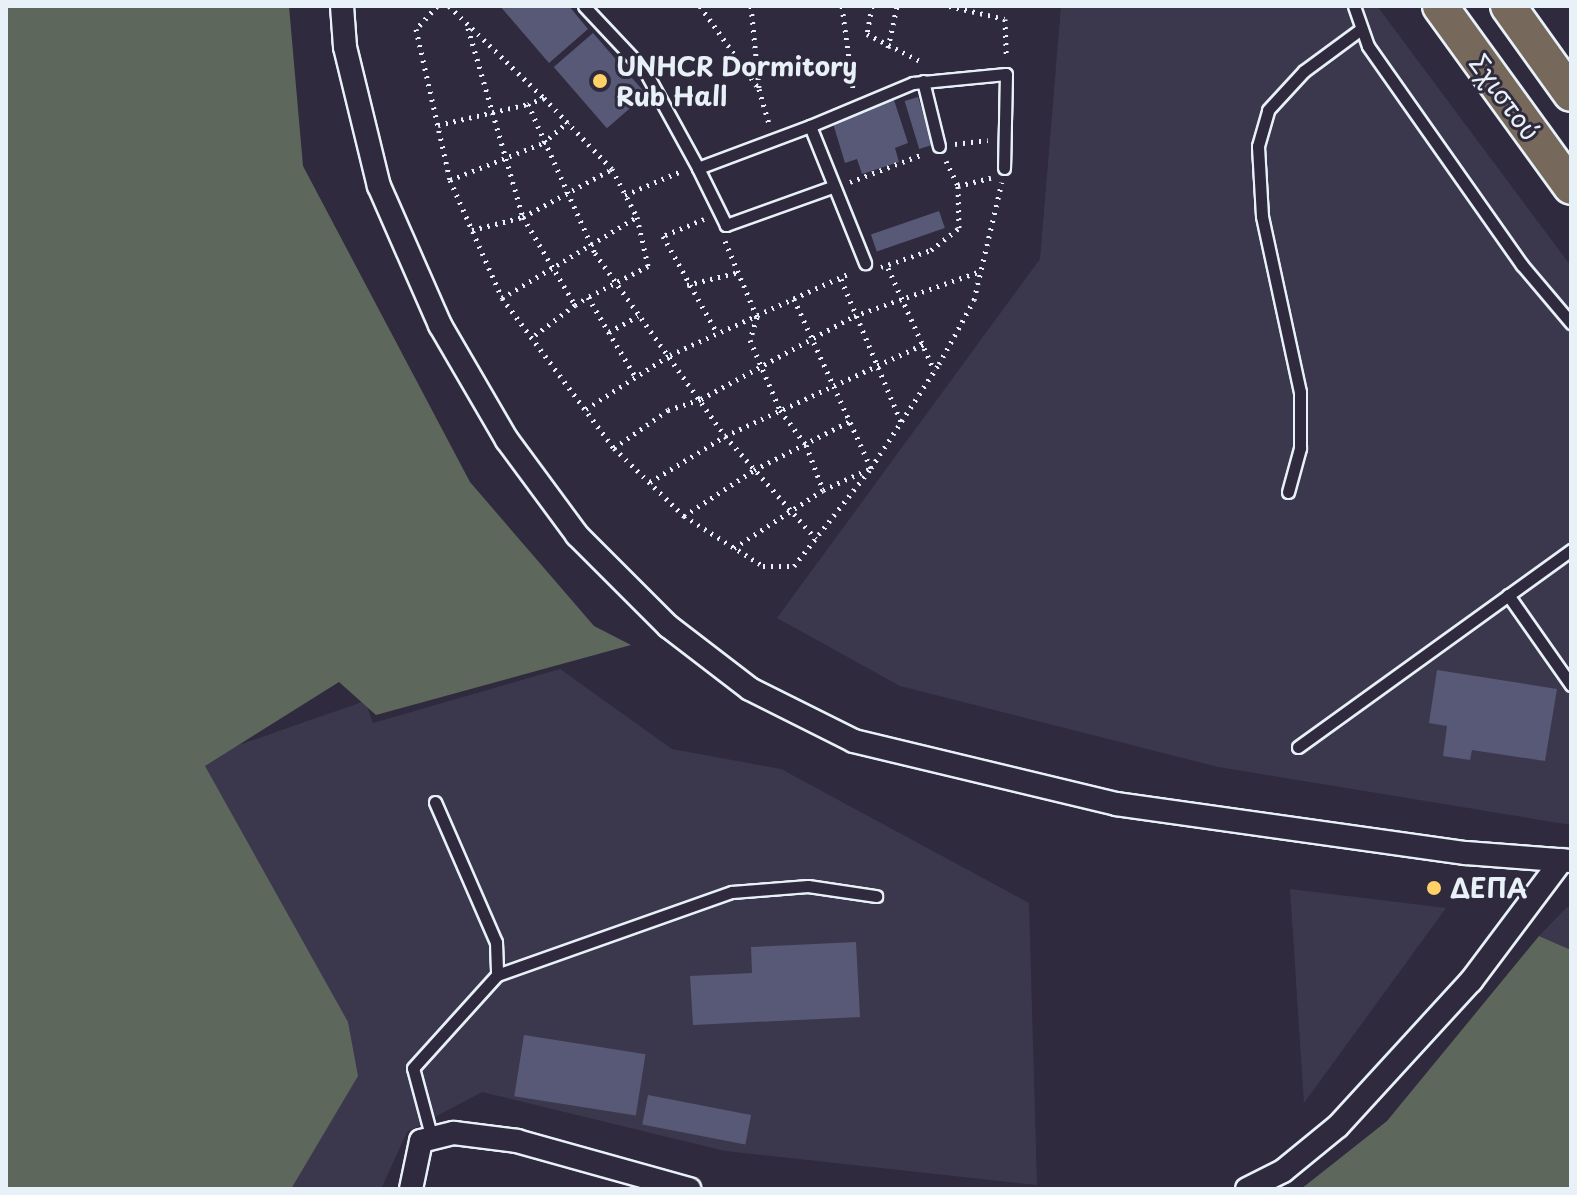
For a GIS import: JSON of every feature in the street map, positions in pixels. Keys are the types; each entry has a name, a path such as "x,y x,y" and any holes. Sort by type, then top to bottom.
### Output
{"main road":[{"name":"Σχιστού","path":"1440,6 1571,187"},
{"path":"1508,6 1571,94"}],"street":[{"path":"342,6 345,47 379,186 440,325 507,440 577,535 668,626 750,689 854,741 1087,798 1466,853 1567,861"},
{"path":"1247,1189 1283,1171 1338,1126 1471,981 1567,861"},
{"path":"411,1189 421,1141 431,1135 517,1141 689,1189"}],"lane":[{"path":"584,6 645,71 726,225 832,187"},
{"path":"1354,6 1361,29 1522,265 1571,323"},
{"path":"1288,492 1300,448 1300,392 1262,216 1258,146 1268,110 1304,71 1361,29"},
{"path":"694,168 810,126 855,103 923,81 1006,74 1004,168"},
{"path":"923,81 939,146"},
{"path":"810,126 865,263"},
{"path":"1298,747 1571,550"},
{"path":"1508,595 1571,685"},
{"path":"435,802 496,942 497,975"},
{"path":"431,1135 413,1068 497,975 732,892 808,886 876,896"}],"path":[{"path":"437,6 416,29 450,180 502,298 535,335 614,448 684,516 763,566 794,566 871,468 934,370 974,300 1004,168"},
{"path":"449,6 612,169 637,217 648,266 588,297 535,335"},
{"path":"700,6 759,89"},
{"path":"751,6 759,89 774,139"},
{"path":"842,6 855,103"},
{"path":"872,6 867,34 888,48 897,6"},
{"path":"949,6 1005,19 1006,74"},
{"path":"468,27 504,162 523,217 575,305"},
{"path":"438,125 489,109 528,104 544,98"},
{"path":"528,104 564,194 590,245 638,316 649,323 725,436 788,513 816,539"},
{"path":"450,180 504,162 543,143 568,122"},
{"path":"832,187 939,146 1005,140"},
{"path":"586,409 670,355 841,279 865,263 888,268 931,250 959,228 958,186 939,146"},
{"path":"625,195 694,168"},
{"path":"958,186 990,179 1004,168"},
{"path":"472,230 523,217 612,169"},
{"path":"713,216 663,236 687,285 717,333"},
{"path":"502,298 637,217"},
{"path":"719,230 757,317 750,340 780,410 806,445 823,490"},
{"path":"888,268 904,297 934,370"},
{"path":"614,448 668,410 701,399 854,316 904,297 938,291 982,271"},
{"path":"687,285 739,272"},
{"path":"841,279 901,422"},
{"path":"588,297 635,376"},
{"path":"794,299 833,387 852,420 871,468"},
{"path":"609,332 638,316"},
{"path":"650,482 725,436 924,344"},
{"path":"684,516 754,470 852,420"},
{"path":"734,548 823,490 871,468"}],"shaded area":[{"path":"1061,6 1377,6 1571,266 1571,825 1218,767 900,686 777,618 1040,259"},
{"path":"560,669 672,749 781,769 1029,903 1037,1185 725,1151 482,1092 407,1132 381,1189 290,1189 193,761 365,701 373,723"},
{"path":"1290,889 1446,908 1304,1103"},
{"path":"1567,907 1571,907 1571,950 1539,936"}],"green space":[{"path":"6,6 289,6 303,166 470,482 594,626 631,645 376,715 339,682 205,766 348,1022 358,1076 291,1189 6,1189"},
{"path":"1539,936 1571,950 1571,1189 1301,1189 1387,1121"}],"building":[{"name":"UNHCR Dormitory Rub Hall","path":"500,6 569,6 588,29 549,63"},
{"name":"UNHCR Dormitory Rub Hall","path":"593,33 646,94 607,128 554,67"},
{"path":"918,97 933,145 919,149 905,101"},
{"path":"894,100 908,143 895,148 899,162 862,174 857,159 845,163 832,120"},
{"path":"939,211 945,228 877,251 871,234"},
{"path":"1437,670 1557,689 1545,761 1472,750 1470,760 1443,756 1447,726 1429,723"},
{"path":"856,942 860,1017 693,1025 690,976 752,973 751,947"},
{"path":"524,1035 645,1054 636,1115 514,1096"},
{"path":"648,1095 751,1115 745,1144 642,1124"}],"place":[{"name":"UNHCR Dormitory Rub Hall","path":"600,81"},
{"name":"ΔΕΠΑ","path":"1434,888"}]}
